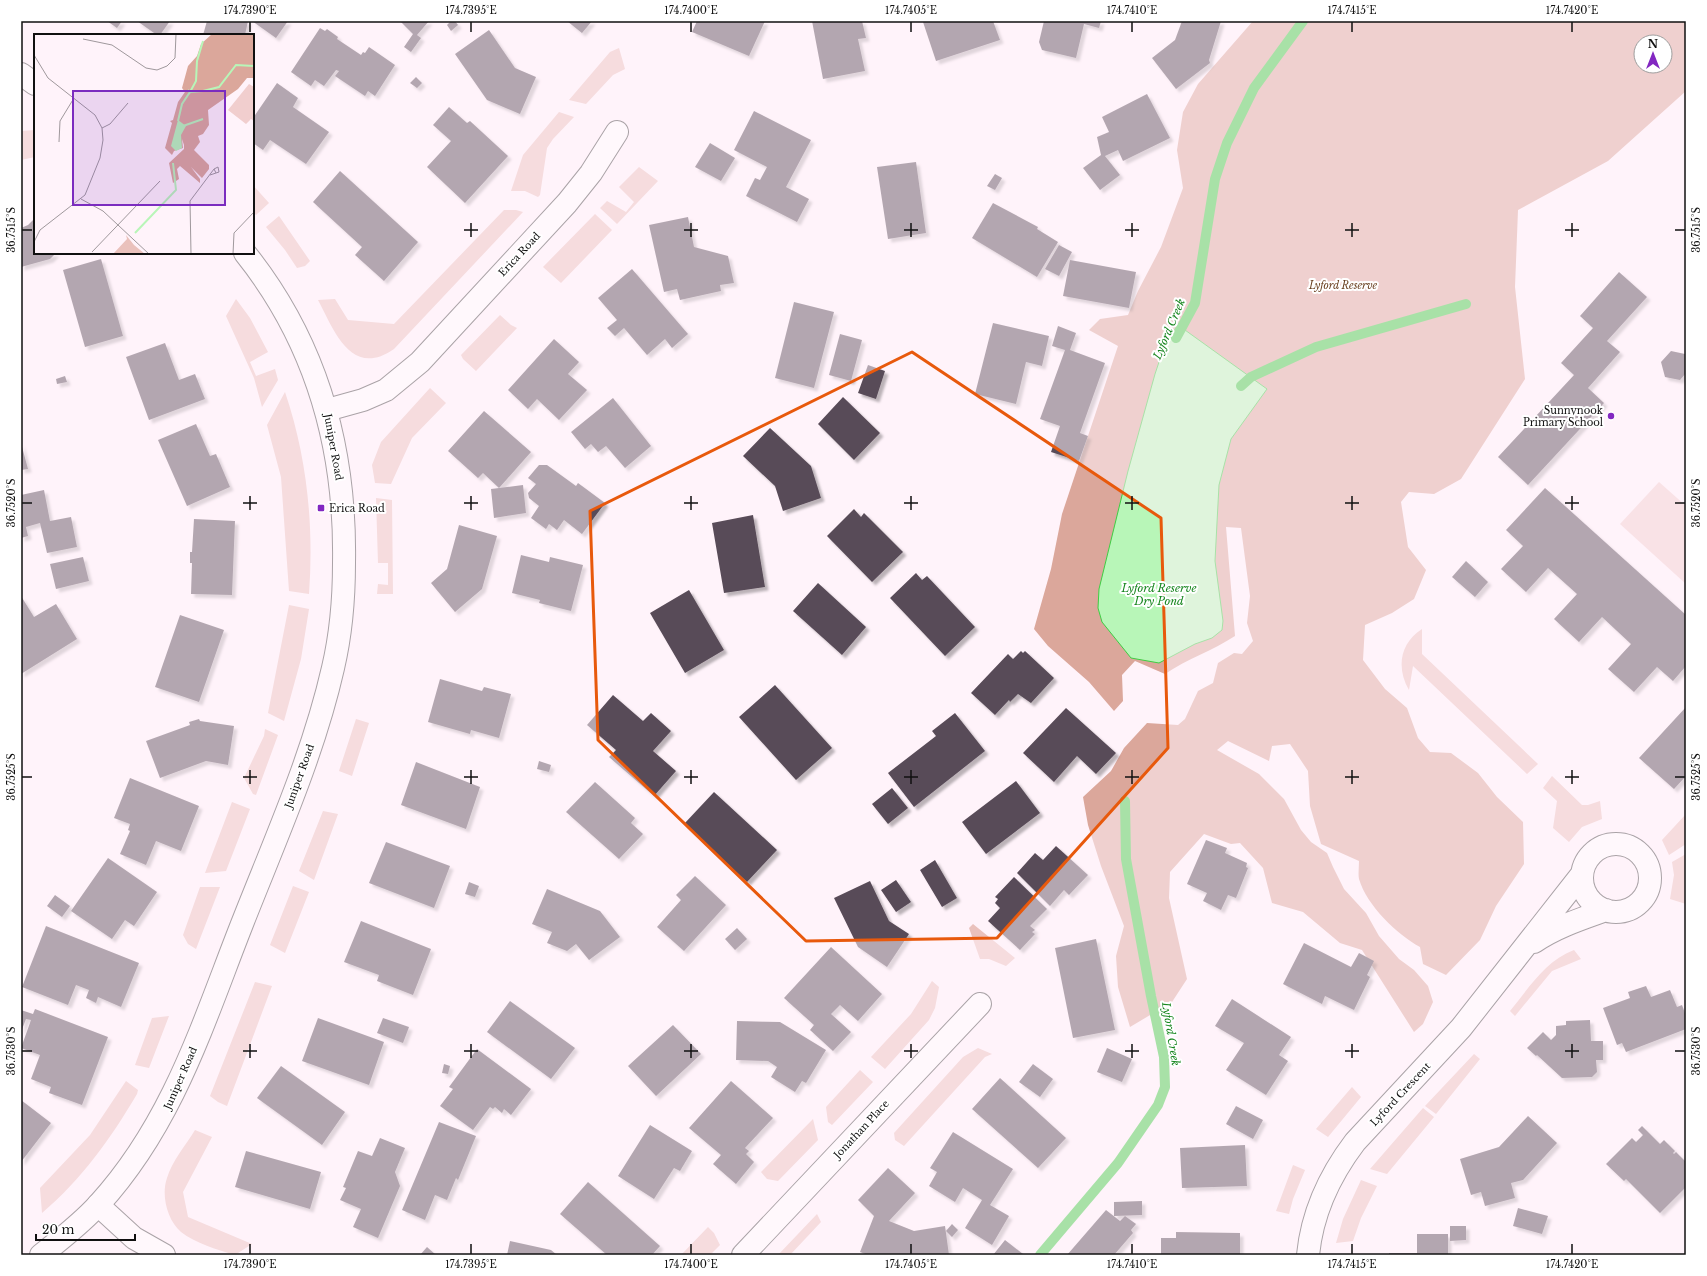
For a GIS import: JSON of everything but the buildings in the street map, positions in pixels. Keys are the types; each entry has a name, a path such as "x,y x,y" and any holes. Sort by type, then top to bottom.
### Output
{"street":[{"path":"21,74 34,83"},
{"name":"Erica Road","path":"327,410 363,400 386,390 420,362 567,203 591,173 617,132"},
{"name":"Juniper Road","path":"41,1255 77,1226 98,1205 120,1179 149,1140 186,1068 294,792 334,667 343,596 345,548 338,464 327,410 312,367 291,322 273,292 246,254"},
{"name":"Lyford Crescent","path":"1308,1255 1312,1228 1318,1209 1327,1188 1355,1142 1461,1028 1582,874 1584,864 1590,856 1597,849 1615,844 1634,849 1643,857 1648,866 1650,877 1648,888 1644,897 1636,905 1627,910 1616,912 1606,910 1573,922 1545,934 1523,950"},
{"path":"1582,874 1582,883 1590,900 1597,906 1606,910"},
{"name":"Jonathan Place","path":"743,1255 980,1004"},
{"path":"98,1205 134,1238 164,1255"}],"highlighted area":[{"path":"912,352 1161,518 1168,748 997,938 806,941 598,740 590,511"}],"shaded area":[{"path":"619,48 625,69 613,75 586,104 569,100 610,52"},
{"path":"559,112 574,117 553,139 547,148 540,195 538,197 525,191 511,191 523,155"},
{"path":"34,130 34,157 21,160 21,131"},
{"path":"639,167 658,181 617,224 600,208 607,201 626,212 634,202 619,187"},
{"path":"254,186 269,203 256,215 254,213"},
{"path":"504,210 516,210 523,212 394,349 379,357 366,358 355,355 346,347 338,337 318,300 335,299 348,320 394,324"},
{"path":"595,214 612,230 561,283 543,267"},
{"path":"279,216 310,261 305,266 297,268 285,250 266,227"},
{"path":"236,299 250,318 268,352 250,362 256,376 275,369 278,380 262,407 254,378 226,316"},
{"path":"500,315 511,325 517,328 476,371 463,359 461,355"},
{"path":"430,388 446,403 412,438 391,484 375,483 372,465 381,442"},
{"path":"285,392 293,417 304,466 310,542 309,594 289,591 281,477 267,425"},
{"path":"1659,482 1686,506 1686,584 1620,524"},
{"path":"376,498 392,500 393,594 377,594 378,584 388,585 388,563 378,563"},
{"path":"289,605 309,609 301,659 284,721 268,713"},
{"path":"1422,629 1422,654 1538,764 1527,774 1413,666 1409,690 1402,673 1402,656 1409,641"},
{"path":"356,719 369,723 352,776 339,771"},
{"path":"265,729 278,735 256,795 253,794 244,778 264,736"},
{"path":"1552,776 1582,805 1588,805 1600,801 1602,819 1582,827 1569,842 1553,828 1557,801 1543,788"},
{"path":"232,802 250,809 226,871 205,873"},
{"path":"323,811 338,814 314,880 299,871"},
{"path":"1686,814 1686,844 1669,855 1662,840"},
{"path":"1686,854 1686,904 1670,899 1674,875 1672,862"},
{"path":"293,886 309,892 285,953 270,945"},
{"path":"200,887 220,887 196,949 188,944 183,935"},
{"path":"973,924 1015,958 1006,966 989,959 980,959 969,928"},
{"path":"1574,950 1581,959 1552,971 1515,1016 1510,1011 1538,976 1554,961"},
{"path":"932,981 939,987 935,1008 929,1020 885,1069 871,1057 911,1014"},
{"path":"255,982 272,986 227,1106 210,1096"},
{"path":"169,1016 149,1068 135,1065 152,1018"},
{"path":"978,1048 992,1054 985,1057 904,1146 895,1140 894,1133 963,1057"},
{"path":"1474,1054 1480,1059 1436,1114 1425,1106"},
{"path":"860,1070 873,1082 832,1125 828,1122 826,1107"},
{"path":"126,1081 138,1090 127,1110 106,1142 83,1172 42,1213 40,1188 90,1135"},
{"path":"1352,1087 1361,1097 1328,1137 1316,1129"},
{"path":"1423,1108 1434,1117 1387,1174 1370,1169"},
{"path":"813,1119 818,1140 778,1181 767,1179 761,1172"},
{"path":"195,1130 212,1137 183,1192 188,1217 252,1244 235,1255 200,1243 181,1232 172,1221 166,1207 165,1185 169,1172"},
{"path":"1293,1165 1305,1170 1293,1199 1289,1214 1276,1211"},
{"path":"1361,1180 1377,1186 1361,1218 1353,1241 1336,1243 1343,1219"},
{"path":"817,1214 821,1222 790,1255 778,1255"},
{"path":"708,1227 714,1233 720,1245 710,1255 681,1255"}],"green space":[{"name":"Lyford Reserve","path":"1253,21 1686,21 1686,91 1608,161 1518,210 1515,287 1525,379 1461,479 1434,494 1409,492 1401,502 1408,547 1426,570 1414,599 1392,613 1365,625 1363,660 1385,689 1407,708 1418,738 1430,752 1451,753 1478,773 1497,797 1523,822 1524,864 1496,906 1480,940 1446,975 1423,964 1420,947 1393,927 1369,899 1359,879 1359,861 1321,844 1310,806 1308,771 1290,744 1272,746 1269,761 1228,741 1217,750 1259,774 1284,799 1301,830 1311,842 1327,853 1344,889 1366,913 1379,936 1399,959 1414,970 1428,986 1433,1002 1423,1024 1414,1032 1362,950 1340,943 1303,912 1272,903 1263,868 1240,843 1231,844 1204,834 1170,872 1169,898 1187,979 1172,1002 1130,1027 1118,987 1116,956 1124,926 1101,866 1088,825 1083,797 1111,771 1124,748 1147,723 1178,725 1185,719 1198,691 1213,683 1218,663 1234,653 1242,654 1253,641 1247,623 1250,596 1241,528 1226,527 1235,636 1165,674 1135,661 1122,675 1123,701 1114,711 1089,682 1048,646 1034,629 1051,569 1062,514 1118,346 1089,330 1100,319 1128,315 1138,291 1161,247 1183,188 1177,150 1183,112 1198,84"}],"water":[{"name":"Lyford Reserve Dry Pond","path":"1178,325 1267,389 1231,439 1219,485 1215,561 1223,621 1222,630 1212,638 1195,644 1159,663 1131,658 1102,622 1098,608 1099,589 1128,471 1155,374 1166,341"}],"waterway":[{"name":"Lyford Creek","path":"1176,338 1195,303 1215,179 1227,143 1254,88 1303,21"},
{"path":"1241,386 1251,377 1316,347 1466,304"},
{"name":"Lyford Creek","path":"1040,1255 1118,1163 1158,1105 1165,1087 1164,1057 1151,996 1126,859 1125,801"}],"place":[{"name":"Sunnynook Primary School","path":"1611,416"},
{"name":"Erica Road","path":"321,508"}]}
